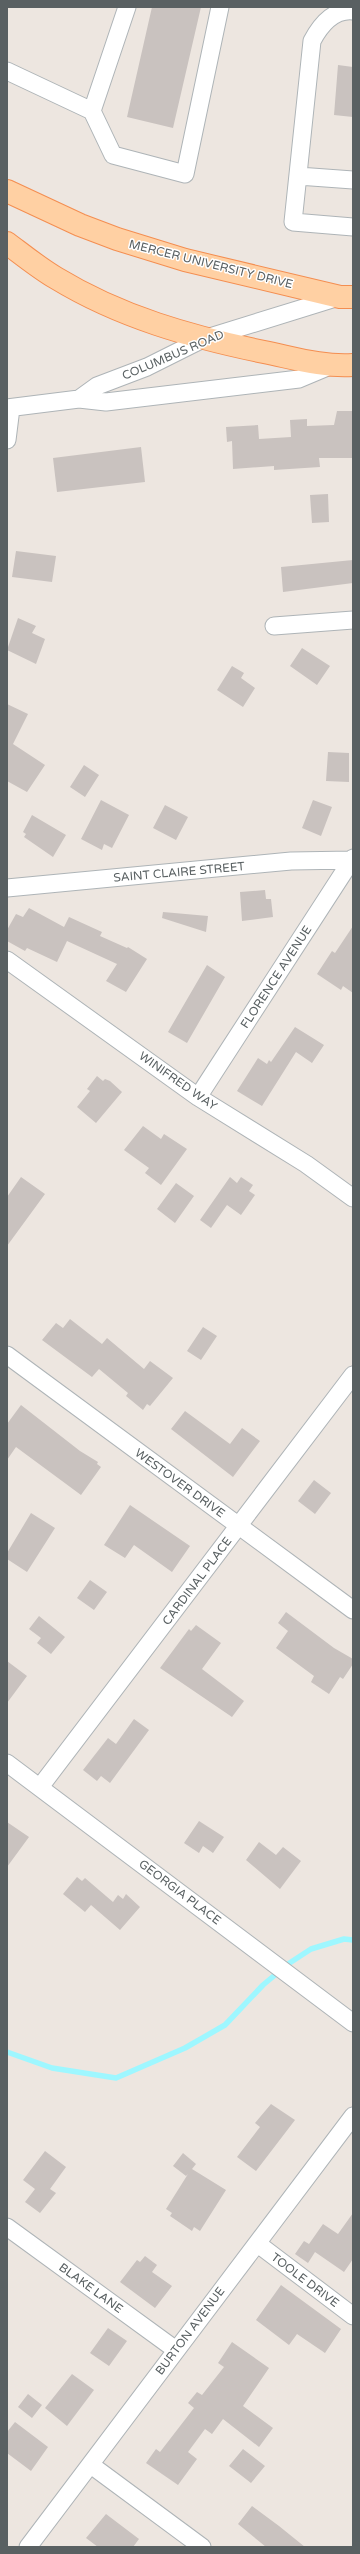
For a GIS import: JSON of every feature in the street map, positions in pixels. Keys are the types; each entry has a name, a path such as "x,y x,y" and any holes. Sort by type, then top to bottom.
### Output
{"main road":[{"name":"MERCER UNIVERSITY DRIVE","path":"7,192 80,226 117,240 185,260 346,297"},
{"path":"7,243 56,278 109,306 160,326 203,339 330,366 353,365"}],"street":[{"path":"92,111 126,7"},
{"path":"7,71 92,111 113,155 185,174 220,7"},
{"path":"353,11 346,10 322,23 312,41 293,222 353,228"},
{"path":"298,176 353,180"},
{"name":"COLUMBUS ROAD","path":"79,398 97,386 147,367 203,339 346,297"},
{"name":"COLUMBUS ROAD","path":"9,408 79,398 106,402 269,382 299,378 330,366"},
{"path":"7,440 9,408"},
{"path":"274,626 353,620"},
{"name":"SAINT CLAIRE STREET","path":"7,888 291,861 352,859"},
{"name":"FLORENCE AVENUE","path":"198,1097 352,859"},
{"name":"WINIFRED WAY","path":"7,960 198,1097 306,1164 353,1198"},
{"name":"WESTOVER DRIVE","path":"7,1355 353,1610"},
{"name":"CARDINAL PLACE","path":"40,1787 353,1375"},
{"name":"GEORGIA PLACE","path":"7,1763 353,2023"},
{"name":"BURTON AVENUE","path":"28,2547 176,2350 258,2244 353,2116"},
{"name":"BLAKE LANE","path":"7,2227 176,2350"},
{"name":"TOOLE DRIVE","path":"258,2244 353,2316"},
{"path":"91,2465 202,2547"}],"building":[{"path":"152,7 201,7 173,128 127,117"},
{"path":"338,65 353,67 353,117 334,115"},
{"path":"337,411 353,411 353,458 319,458 320,467 274,470 274,466 233,469 232,441 227,442 226,427 258,425 259,439 291,437 290,420 307,419 307,426 334,425"},
{"path":"141,447 145,482 57,492 53,458"},
{"path":"328,494 329,522 312,523 310,495"},
{"path":"16,551 56,556 52,582 12,577"},
{"path":"353,560 353,583 283,592 281,567"},
{"path":"18,618 36,626 32,633 45,639 36,664 7,650"},
{"path":"302,648 330,666 317,685 290,666"},
{"path":"232,666 244,673 241,678 255,688 243,707 217,690"},
{"path":"7,704 28,714 13,744 45,765 27,792 7,781"},
{"path":"328,752 349,753 349,782 326,781"},
{"path":"84,765 99,775 85,797 70,787"},
{"path":"101,800 129,815 112,848 104,844 102,850 81,839"},
{"path":"313,800 332,807 321,836 302,828"},
{"path":"165,805 188,817 176,840 153,828"},
{"path":"32,815 66,835 53,857 24,837 26,834 23,832"},
{"path":"265,890 266,899 271,899 273,917 242,921 240,892"},
{"path":"29,908 64,927 69,917 102,932 100,936 127,948 128,947 147,959 126,992 106,981 117,964 67,941 57,962 27,948 25,951 7,941 7,930 16,914 23,917"},
{"path":"163,912 208,916 206,932 162,918"},
{"path":"353,926 353,993 343,986 341,990 317,974 332,951 335,953"},
{"path":"207,965 225,977 187,1043 168,1032"},
{"path":"295,1027 324,1045 312,1063 296,1052 262,1106 237,1091 258,1058 267,1064 269,1060 271,1062"},
{"path":"97,1076 103,1081 105,1079 110,1081 122,1092 96,1123 77,1107 90,1091 87,1089"},
{"path":"143,1126 161,1139 164,1134 187,1149 161,1185 145,1173 149,1168 124,1150"},
{"path":"21,1177 45,1194 7,1246 7,1197"},
{"path":"230,1177 237,1183 241,1177 253,1185 249,1191 255,1195 241,1215 227,1205 211,1228 200,1220"},
{"path":"176,1183 194,1196 175,1223 157,1209"},
{"path":"70,1319 102,1344 107,1338 144,1369 150,1361 173,1378 150,1406 147,1404 143,1410 126,1396 128,1393 99,1369 92,1377 42,1340 56,1323 63,1328"},
{"path":"203,1327 217,1336 201,1360 187,1351"},
{"path":"21,1405 80,1451 98,1462 97,1464 101,1467 81,1495 16,1447 7,1460 7,1424"},
{"path":"185,1411 230,1444 242,1428 260,1441 233,1477 171,1429"},
{"path":"314,1480 331,1493 315,1514 298,1501"},
{"path":"130,1505 190,1546 172,1572 134,1545 125,1558 104,1545"},
{"path":"31,1513 55,1528 27,1572 7,1559 7,1553"},
{"path":"90,1580 107,1592 94,1610 77,1598"},
{"path":"286,1612 334,1648 353,1659 353,1664 343,1679 340,1677 329,1694 311,1682 314,1676 276,1648 288,1631 278,1623"},
{"path":"39,1616 65,1637 51,1654 37,1643 41,1638 29,1629"},
{"path":"196,1625 221,1643 202,1669 244,1701 232,1717 160,1668 189,1629 191,1631"},
{"path":"7,1661 27,1676 7,1703"},
{"path":"134,1719 149,1730 110,1783 101,1776 97,1781 83,1770 108,1738 116,1744"},
{"path":"199,1821 224,1837 213,1853 203,1846 199,1853 184,1843"},
{"path":"7,1822 29,1837 7,1867"},
{"path":"259,1842 276,1855 283,1847 301,1861 280,1889 246,1860"},
{"path":"77,1877 82,1881 85,1878 113,1902 118,1895 123,1899 126,1894 140,1907 120,1930 91,1905 85,1912 63,1894"},
{"path":"271,2104 295,2120 256,2171 237,2157 260,2127 255,2123"},
{"path":"45,2151 66,2167 50,2189 56,2193 40,2213 25,2202 35,2189 23,2180"},
{"path":"183,2153 196,2164 192,2169 226,2190 200,2231 194,2227 192,2231 170,2216 172,2213 166,2209 188,2174 186,2176 173,2166"},
{"path":"353,2213 353,2259 344,2272 315,2252 308,2263 295,2254 304,2241 309,2244 323,2224 338,2234"},
{"path":"145,2256 157,2265 152,2272 172,2286 155,2308 120,2282 137,2260 140,2262"},
{"path":"281,2285 341,2329 325,2353 297,2334 289,2345 256,2320"},
{"path":"108,2328 127,2341 109,2366 90,2353"},
{"path":"232,2342 269,2368 243,2406 273,2428 259,2447 223,2419 212,2434 205,2429 188,2452 197,2459 178,2485 146,2463 156,2449 160,2452 194,2408 188,2403 197,2392 202,2395 224,2367 218,2363"},
{"path":"72,2374 94,2390 67,2426 45,2408"},
{"path":"28,2394 42,2405 32,2418 18,2407"},
{"path":"15,2422 48,2447 31,2471 7,2453 7,2432"},
{"path":"243,2449 265,2466 251,2483 229,2466"},
{"path":"252,2506 305,2547 266,2547 238,2524"},
{"path":"106,2514 139,2539 133,2547 98,2547 86,2538"}],"waterway":[{"path":"7,2052 52,2068 116,2078 185,2048 225,2025 263,1985 288,1964 311,1949 344,1939 353,1940"}]}
